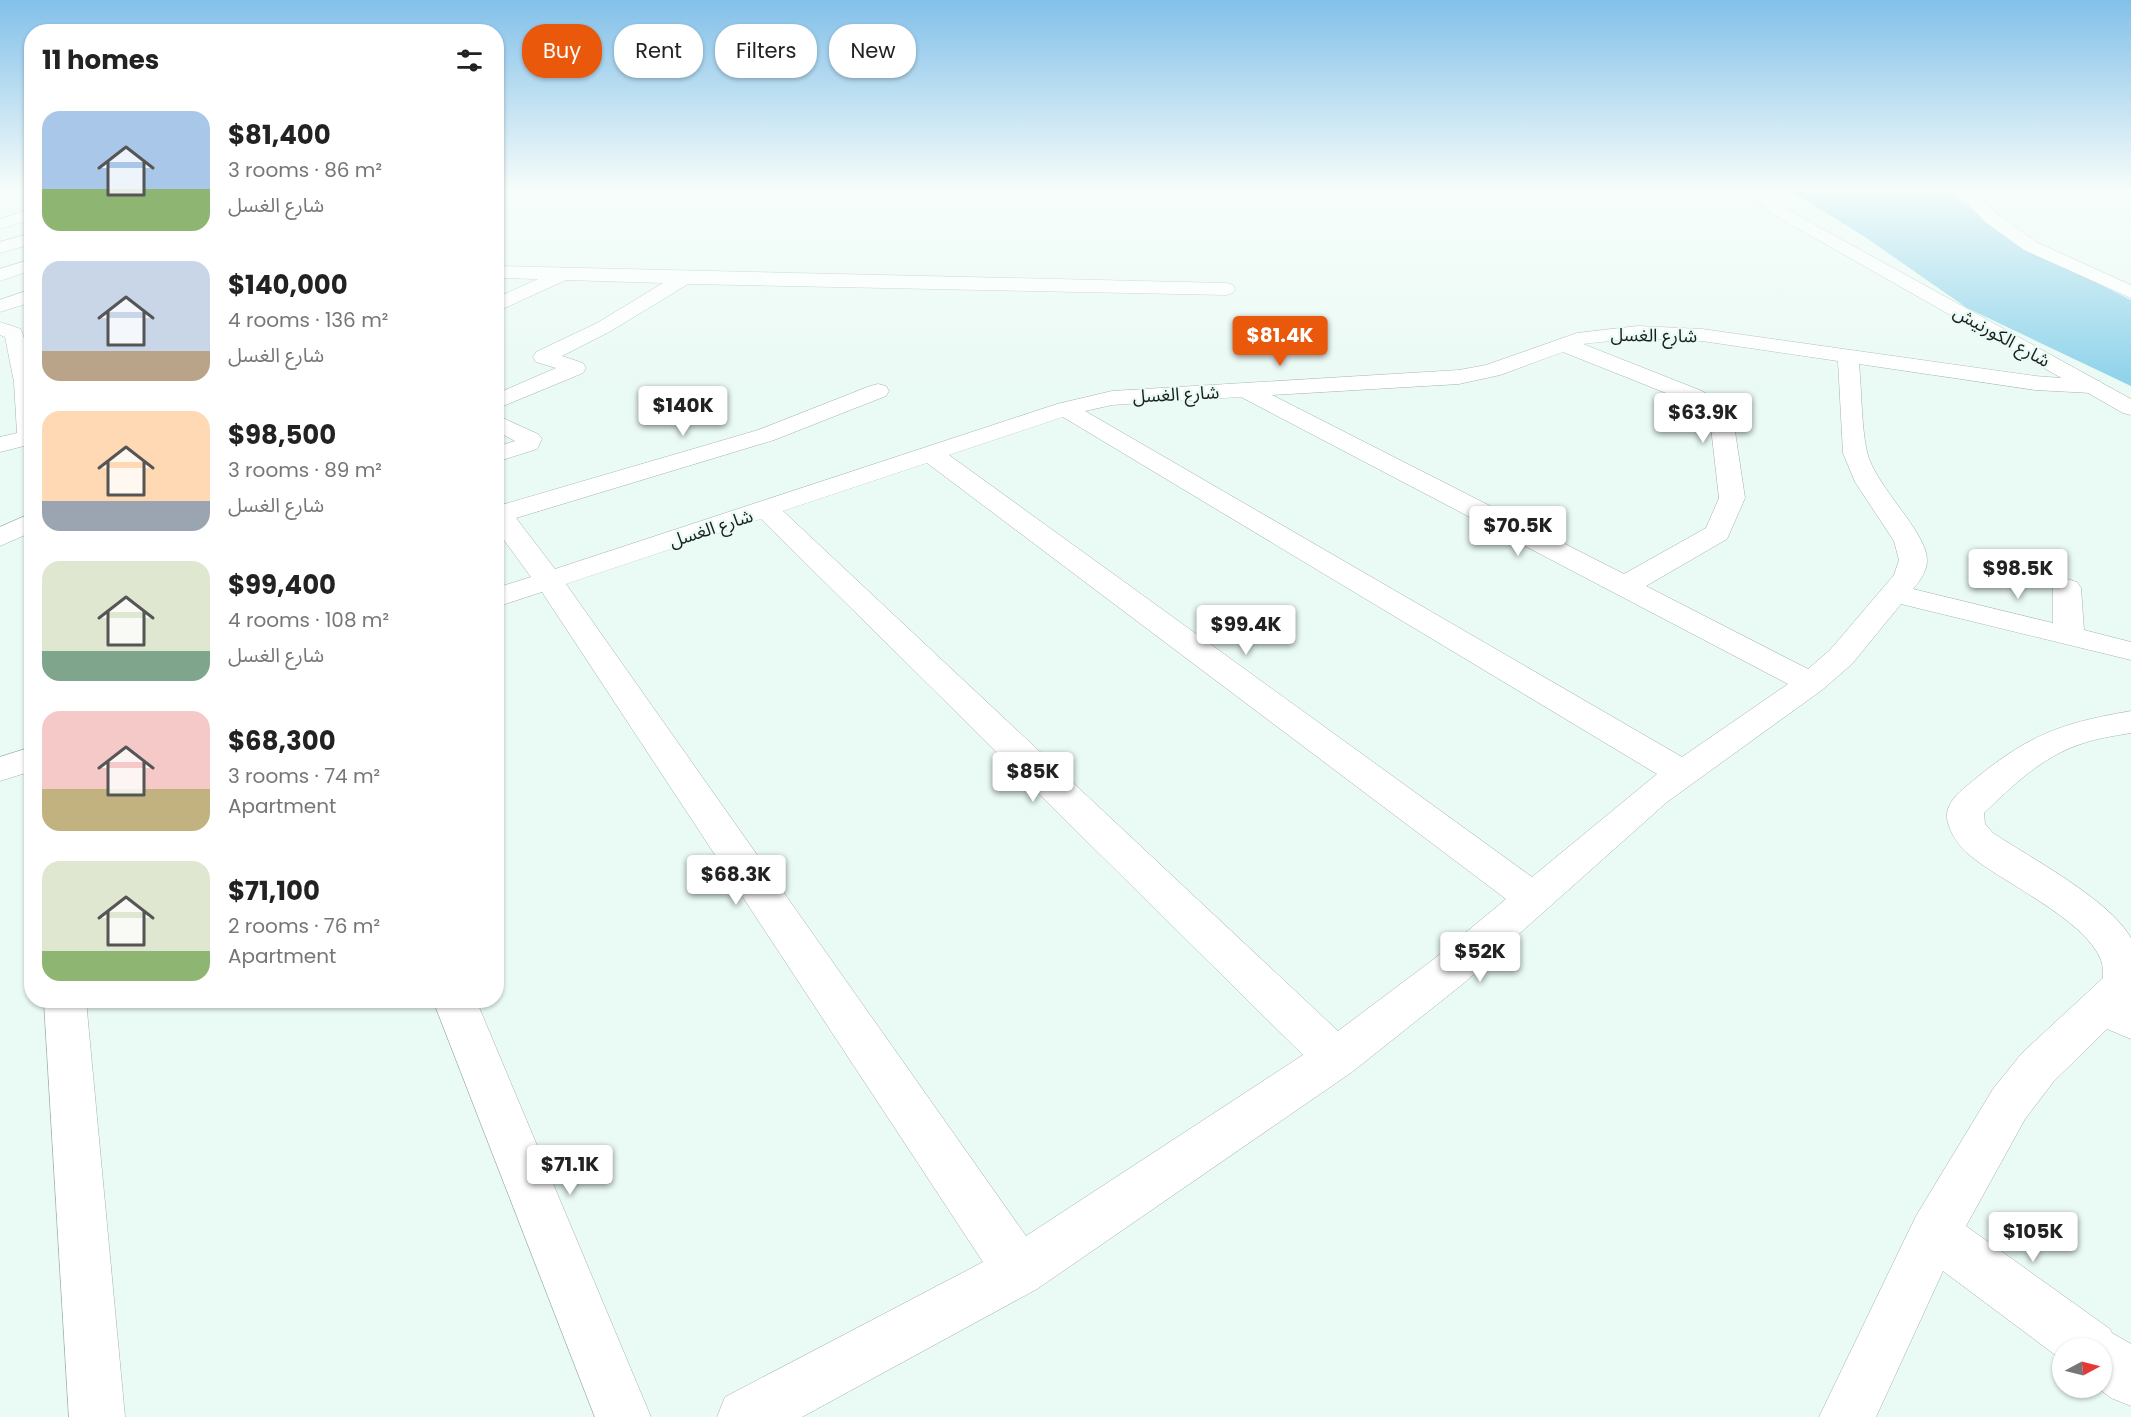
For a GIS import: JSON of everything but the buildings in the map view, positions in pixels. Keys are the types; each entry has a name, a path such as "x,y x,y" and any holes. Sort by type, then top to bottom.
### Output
{"street":[{"name":"شارع الكورنيش","path":"1859,256 2131,408"},
{"path":"2052,256 2131,292"},
{"path":"0,274 24,266"},
{"path":"504,272 1226,289"},
{"path":"504,302 564,274"},
{"path":"504,399 575,368 544,357 604,327 684,278"},
{"path":"0,306 24,297"},
{"path":"0,328 14,333 24,378"},
{"name":"شارع الغسل","path":"504,595 767,510 1065,409 1088,402 1137,395 1459,377 1492,370 1563,344 1610,333 1670,332 2035,383 2092,386"},
{"path":"1563,344 1694,396 1710,406 1721,418 1732,498 1717,533 1624,586"},
{"path":"745,1417 1019,1271 1336,1058 1449,971 1682,772 1811,683 1841,657 1908,578 1913,560 1908,541 1868,482 1856,453 1848,356"},
{"path":"1245,390 1811,683"},
{"path":"504,510 766,435 878,391"},
{"path":"1065,409 1682,772"},
{"path":"504,426 530,439 528,444 504,452"},
{"path":"0,445 24,439"},
{"path":"930,453 1533,898"},
{"path":"767,510 1336,1058"},
{"path":"504,520 549,581 1019,1271"},
{"path":"0,538 24,525"},
{"path":"2067,588 2069,637"},
{"path":"1894,593 2131,651"},
{"path":"1847,1417 1934,1234 2009,1104 2023,1084 2054,1051 2118,1013 2124,983 2123,962 2110,938 2087,915 1980,843 1968,830 1964,818 1966,807 2051,743 2082,732 2131,722"},
{"path":"0,769 24,762"},
{"path":"66,1008 97,1417"},
{"path":"457,1008 623,1417"},
{"path":"1934,1234 2077,1338"},
{"path":"2112,1364 2131,1378"}],"water":[{"path":"1892,256 2043,256 2131,300 2131,386 1967,308"}]}
